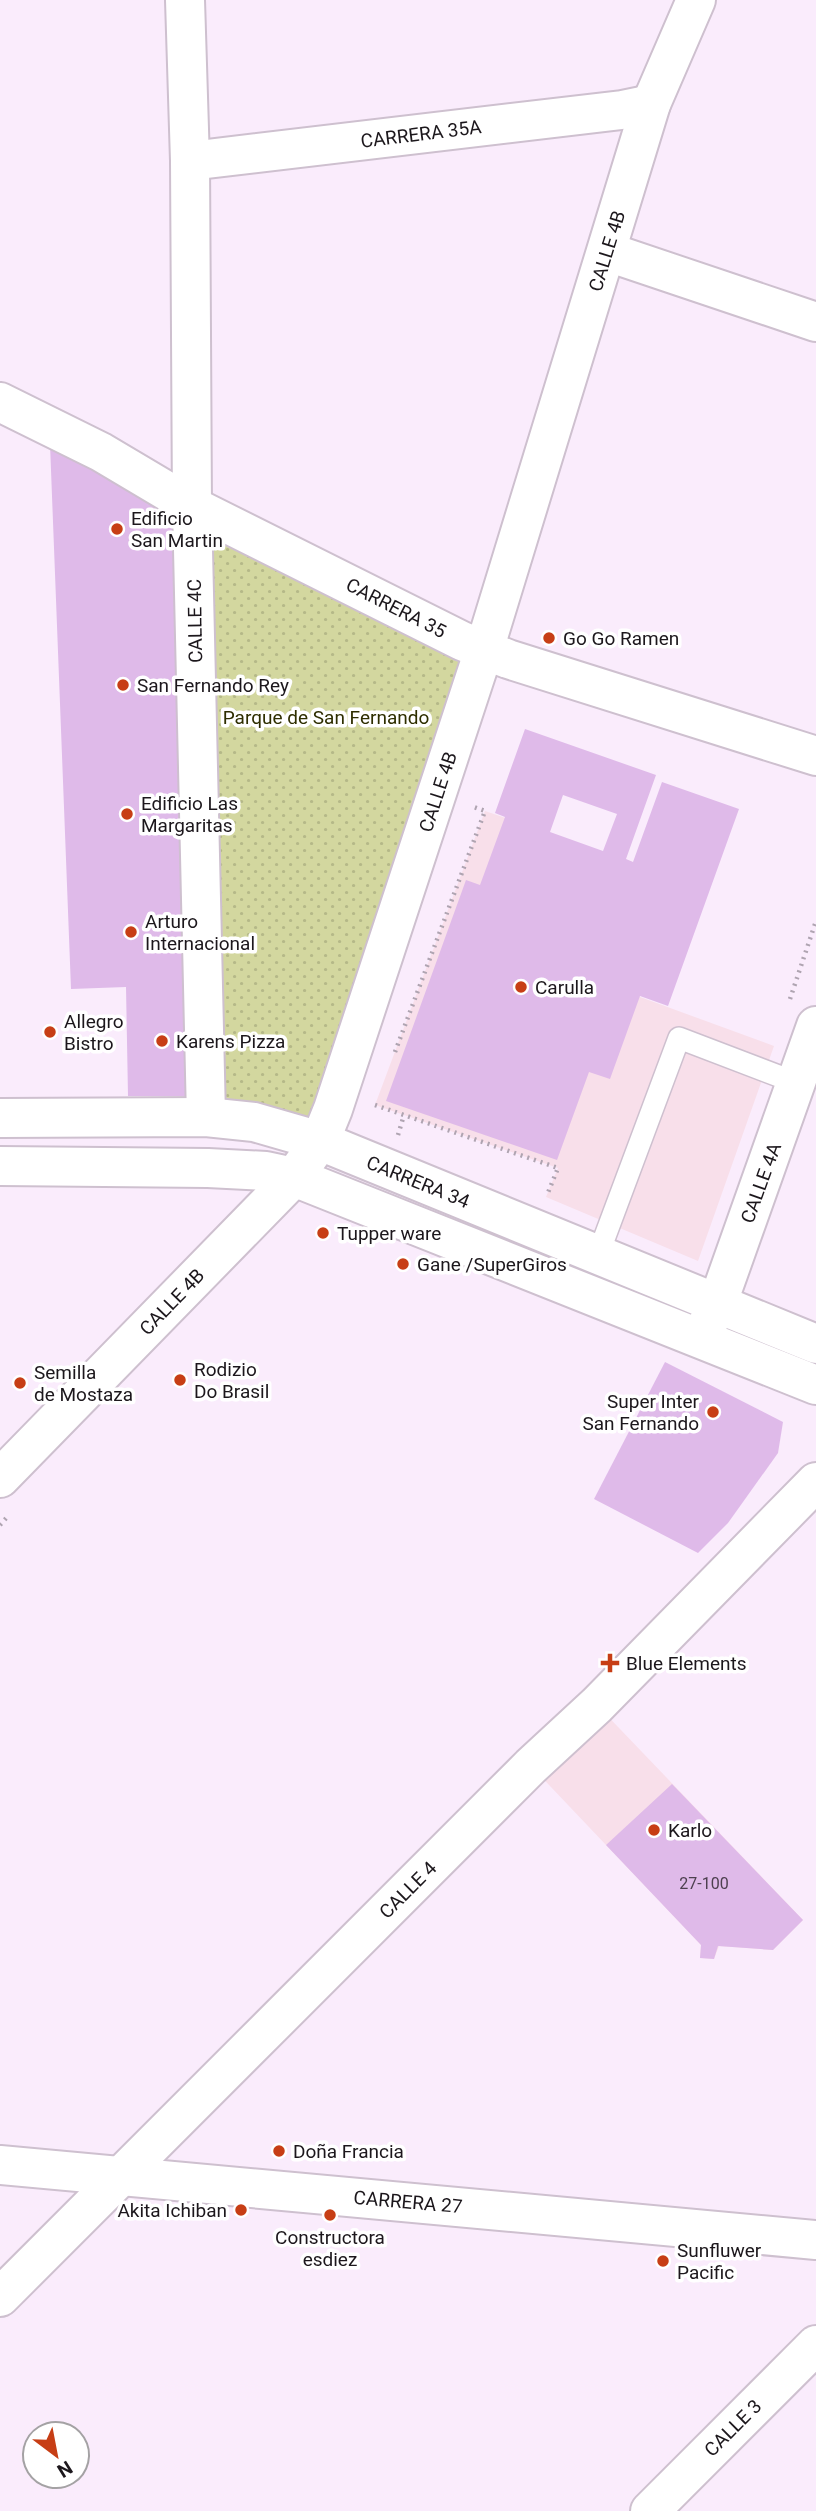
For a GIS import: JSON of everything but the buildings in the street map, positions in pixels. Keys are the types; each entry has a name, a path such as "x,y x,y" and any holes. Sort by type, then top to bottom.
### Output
{"street":[{"name":"CALLE 4C","path":"184,0 190,161 192,506 206,1117"},
{"name":"CALLE 4B","path":"0,1478 294,1177 320,1142 484,650 608,252 651,104 695,0"},
{"name":"CARRERA 35A","path":"190,161 622,110 651,104"},
{"path":"608,252 816,322"},
{"name":"CARRERA 35","path":"0,402 101,452 192,506 462,641 816,756"},
{"name":"CALLE 4A","path":"709,1322 797,1083 801,1018"},
{"name":"CARRERA 34","path":"0,1118 206,1117 254,1122 320,1142 598,1255 816,1384"},
{"name":"CARRERA 34","path":"0,1166 208,1168 266,1171 294,1177 709,1322 816,1344"},
{"name":"CALLE 4","path":"0,2297 521,1776 597,1705 816,1482"},
{"name":"CARRERA 27","path":"0,2165 816,2240"},
{"name":"CALLE 3","path":"650,2511 816,2345"}],"lane":[{"path":"598,1255 679,1038 797,1083"}],"path":[{"path":"394,1054 485,811"},
{"path":"801,1018 816,921"},
{"path":"375,1105 558,1168"}],"shaded area":[{"path":"485,811 633,862 591,979 774,1046 698,1261 546,1197 558,1168 375,1105"},
{"name":"Karlo","path":"597,1705 803,1920 773,1950 719,1946 714,1959 700,1958 701,1945 531,1766"}],"green space":[{"name":"Parque de San Fernando","path":"192,506 484,650 320,1141 206,1117"}],"place":[{"name":"Edificio San Martin","path":"117,529"},
{"name":"Go Go Ramen","path":"549,638"},
{"name":"San Fernando Rey","path":"123,685"},
{"name":"Edificio Las Margaritas","path":"127,814"},
{"name":"Arturo Internacional","path":"131,932"},
{"name":"Carulla","path":"521,987"},
{"name":"Allegro Bistro","path":"50,1032"},
{"name":"Karens Pizza","path":"162,1041"},
{"name":"Tupper ware","path":"323,1233"},
{"name":"Gane /SuperGiros","path":"403,1264"},
{"name":"Rodizio Do Brasil","path":"180,1380"},
{"name":"Semilla de Mostaza","path":"20,1383"},
{"name":"Super Inter San Fernando","path":"713,1412"},
{"name":"Blue Elements","path":"610,1663"},
{"name":"Karlo","path":"654,1830"},
{"name":"Doña Francia","path":"279,2151"},
{"name":"Akita Ichiban","path":"241,2210"},
{"name":"Constructora esdiez","path":"330,2215"},
{"name":"Sunfluwer Pacific","path":"663,2261"}]}
